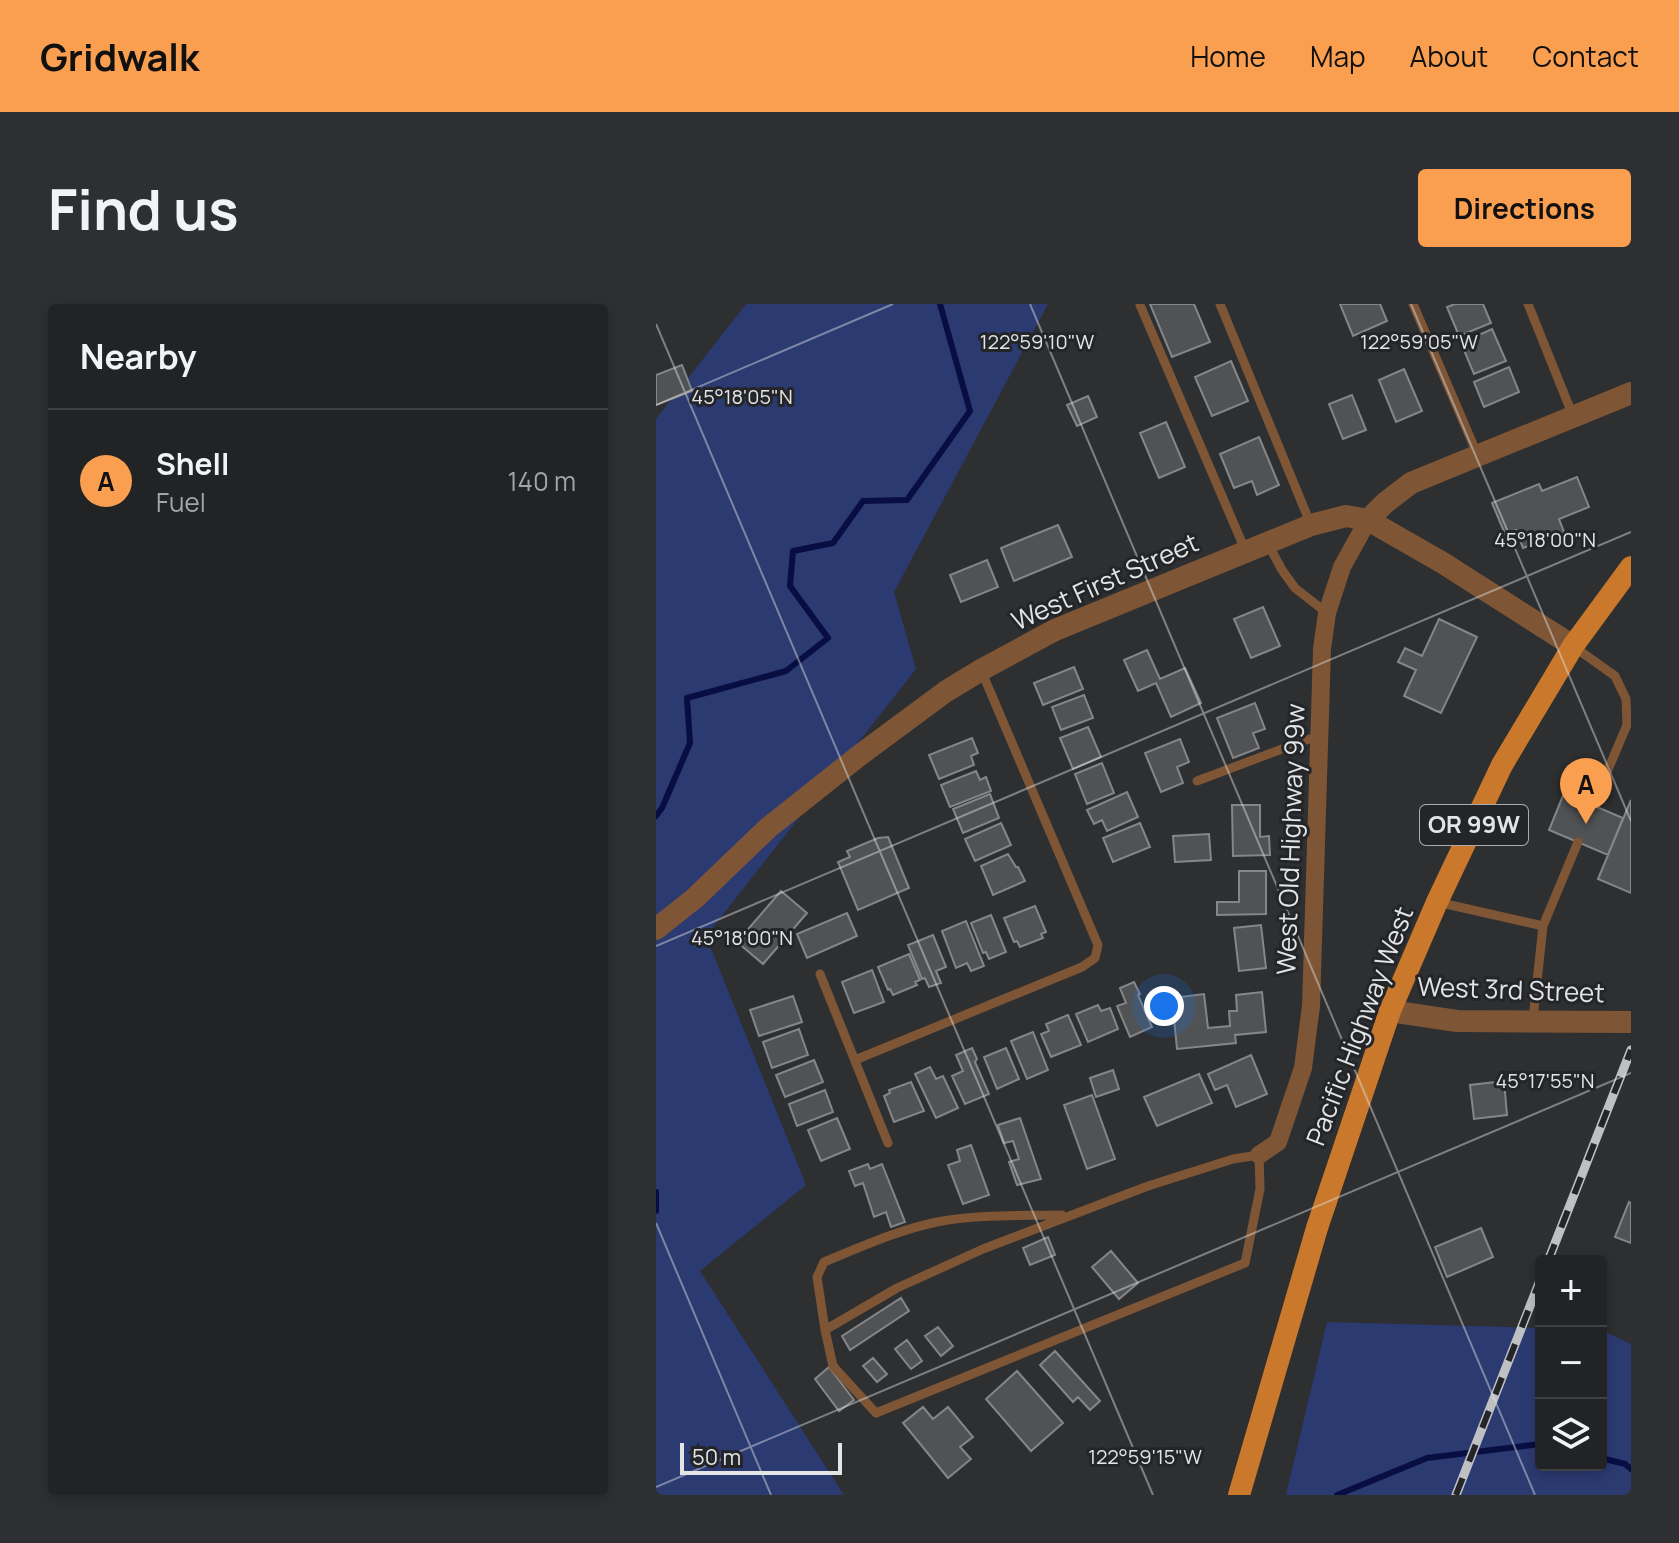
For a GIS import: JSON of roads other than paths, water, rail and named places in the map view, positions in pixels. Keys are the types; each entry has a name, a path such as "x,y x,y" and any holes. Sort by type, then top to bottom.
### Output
{"main road":[{"name":"Pacific Highway West","path":"1239,1495 1317,1228 1390,1011 1502,765 1573,646 1631,567"}],"street":[{"path":"1573,646 1443,563 1368,520 1411,483 1631,393"},
{"name":"West First Street","path":"656,929 695,898 768,828 945,692 981,670 1055,630 1311,525 1346,516 1368,520"},
{"name":"West Old Highway 99w","path":"1259,1155 1278,1142 1303,1068 1311,1006 1322,649 1327,613 1342,567 1368,520"},
{"name":"West 3rd Street","path":"1390,1011 1457,1021 1631,1022"}],"lane":[{"path":"1220,304 1311,525"},
{"path":"1413,304 1478,456"},
{"path":"1528,304 1573,417"},
{"path":"1140,305 1246,552"},
{"path":"1267,543 1295,588 1327,613"},
{"path":"1573,646 1615,676 1626,699 1627,725 1593,805"},
{"path":"855,1060 1082,967 1095,958 1098,945 981,670"},
{"path":"1197,781 1320,736"},
{"path":"1533,1022 1543,926 1578,842"},
{"path":"1437,902 1543,926"},
{"path":"820,974 888,1143"},
{"path":"825,1330 897,1288 983,1249 1148,1186 1233,1159 1259,1155 1260,1189 1245,1263 876,1413 833,1366 825,1330 817,1277 824,1262 895,1233 939,1222 1006,1216 1071,1215"}],"waterway":[{"path":"656,816 690,743 687,698 786,671 828,638 790,586 793,551 833,543 863,501 907,500 970,411 940,304"},
{"path":"656,1192 656,1211"},
{"path":"1337,1495 1427,1458 1535,1445"},
{"path":"1607,1460 1625,1464 1631,1469"}],"railway":[{"path":"1550,1255 1631,1050"},
{"path":"1456,1495 1535,1293"}],"place":[{"name":"Shell","path":"1586,824"}]}
